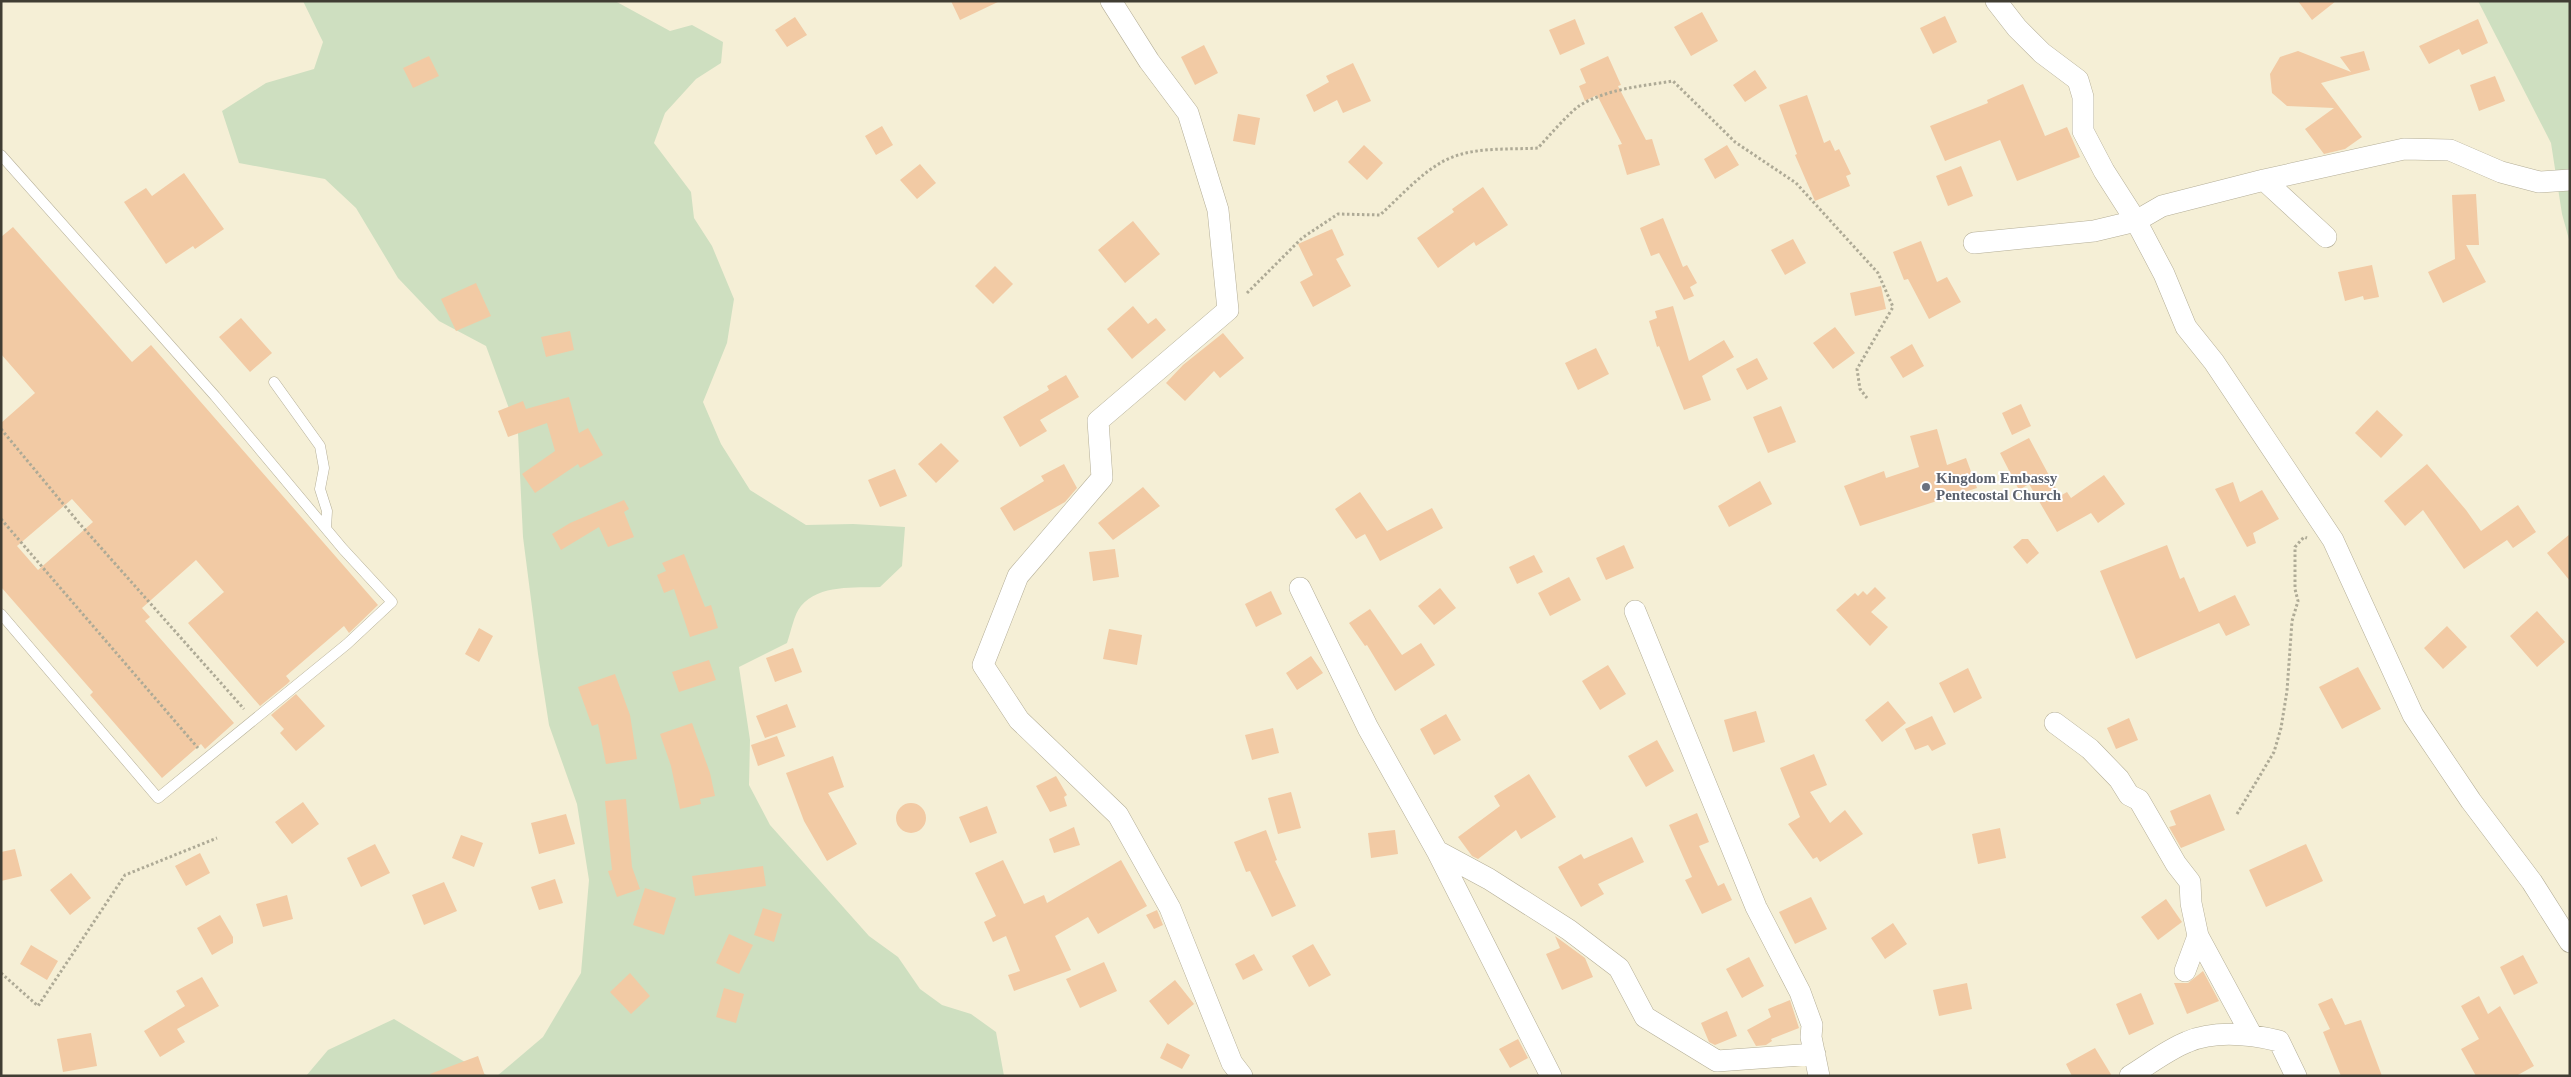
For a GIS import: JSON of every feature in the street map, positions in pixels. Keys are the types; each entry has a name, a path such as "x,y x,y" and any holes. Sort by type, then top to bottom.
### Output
{"street":[{"path":"1111,1 1149,61 1188,112 1218,210 1228,310 1098,421 1102,478 1018,576 983,665 1019,720 1118,815 1170,908 1232,1063 1242,1076"},
{"path":"1996,1 2017,28 2042,53 2078,80 2083,97 2083,131 2104,171 2136,221 2164,274 2186,327 2214,362 2333,540 2413,715 2471,801 2532,882 2570,942"},
{"path":"1974,243 2094,230 2136,221 2162,206 2264,180 2404,149 2450,150 2501,172 2539,182 2570,180"},
{"path":"2264,180 2326,237"},
{"path":"1300,588 1368,728 1437,851 1551,1076"},
{"path":"1635,611 1756,907 1800,992 1812,1025 1811,1038 1819,1076"},
{"path":"2055,723 2090,749 2120,779 2129,795 2139,800 2176,864 2190,882 2191,903 2198,936 2251,1034"},
{"path":"1437,851 1489,879 1569,930 1619,968 1645,1017 1717,1061 1815,1054"},
{"path":"2185,971 2198,936"},
{"path":"2130,1076 2187,1041 2225,1035 2251,1034 2278,1041 2296,1076"}],"lane":[{"path":"1,155 215,396 326,528 392,602 347,644 158,798 1,614"},
{"path":"274,382 320,446 324,468 320,489 327,511 326,528"}],"path":[{"path":"1228,310 1264,279 1302,238 1338,214 1380,215 1422,176 1443,161 1469,152 1538,148 1577,107 1590,100 1624,89 1673,82 1735,142 1796,183 1878,273 1894,307 1857,369 1860,388 1867,398"},
{"path":"1,429 79,523 253,719"},
{"path":"1,520 207,759"},
{"path":"2237,814 2274,752 2281,728 2287,691 2292,621 2298,601 2295,589 2295,547 2304,537 2333,540"},
{"path":"1,973 38,1006 125,875 217,838"}],"green space":[{"path":"303,1 615,1 670,31 692,25 723,42 721,63 696,79 665,113 654,143 691,192 694,218 712,246 734,299 727,343 703,402 721,444 750,490 806,525 853,524 905,527 902,566 880,587 838,589 818,594 809,599 796,614 787,643 739,667 750,740 749,785 770,825 869,936 898,957 920,989 942,1005 971,1014 996,1032 1004,1076 497,1076 543,1037 581,973 589,880 577,804 549,725 523,537 518,433 486,346 439,321 398,278 356,208 325,179 239,163 222,111 266,83 314,69 323,42"},
{"path":"2478,1 2570,1 2570,243 2562,214 2551,143"},
{"path":"394,1019 488,1076 306,1076 328,1050"}],"building":[{"path":"951,1 1000,1 960,20"},
{"path":"2298,1 2336,1 2312,20"},
{"path":"1702,12 1718,41 1691,56 1674,27"},
{"path":"1945,16 1957,42 1933,54 1920,28"},
{"path":"795,17 807,35 787,47 775,30"},
{"path":"1575,19 1585,44 1560,55 1549,30"},
{"path":"2478,19 2488,43 2462,55 2459,49 2429,64 2419,46"},
{"path":"1204,45 1218,73 1195,85 1181,57"},
{"path":"2298,51 2351,72 2340,57 2364,51 2370,70 2321,83 2362,137 2345,149 2324,154 2305,129 2334,108 2287,106 2272,93 2270,74 2280,57"},
{"path":"429,56 439,76 413,88 403,68"},
{"path":"1608,56 1621,85 1618,86 1646,140 1652,139 1660,165 1627,175 1618,145 1622,144 1597,95 1585,101 1579,86 1586,83 1580,69"},
{"path":"1353,63 1371,101 1343,113 1337,100 1314,112 1306,95 1329,82 1326,76"},
{"path":"1755,70 1767,88 1745,102 1733,85"},
{"path":"2495,76 2505,101 2479,111 2470,85"},
{"path":"2023,84 2045,136 2067,127 2080,157 2017,181 2000,140 1945,161 1930,126 1988,103 1987,100"},
{"path":"1807,95 1824,143 1830,140 1835,151 1839,149 1851,174 1846,176 1850,186 1815,201 1795,155 1797,154 1779,105"},
{"path":"1238,114 1260,118 1255,145 1233,141"},
{"path":"882,126 893,145 876,155 865,136"},
{"path":"1364,145 1383,163 1367,180 1348,162"},
{"path":"1727,145 1739,165 1715,179 1704,159"},
{"path":"920,164 936,183 917,199 900,180"},
{"path":"1961,166 1973,196 1948,206 1936,176"},
{"path":"184,173 224,229 195,249 193,246 166,264 124,202 146,188 152,196"},
{"path":"1483,187 1508,225 1476,246 1474,242 1438,268 1417,238 1454,212 1452,209"},
{"path":"2476,194 2479,245 2466,245 2486,282 2443,303 2428,272 2455,259 2452,195"},
{"path":"1663,218 1683,267 1687,265 1697,283 1690,287 1694,296 1684,300 1659,253 1651,256 1640,228"},
{"path":"1133,221 1160,254 1125,283 1098,250"},
{"path":"13,227 132,362 151,345 378,605 349,633 344,626 286,676 290,681 260,706 188,623 224,592 196,560 142,608 150,617 145,621 234,723 205,749 201,744 162,778 90,695 93,692 1,587 1,423 35,393 1,354 1,237","holes":["72,499 93,522 38,570 17,546"]},
{"path":"1332,229 1344,255 1336,259 1351,286 1313,307 1300,282 1313,275 1298,244"},
{"path":"1793,239 1806,263 1785,275 1771,250"},
{"path":"1921,241 1937,282 1947,277 1961,302 1929,319 1908,279 1904,280 1893,252"},
{"path":"2372,265 2379,297 2364,300 2363,296 2345,301 2338,272"},
{"path":"995,266 1013,284 993,304 975,286"},
{"path":"476,283 491,316 456,331 441,299"},
{"path":"1881,286 1886,309 1855,316 1850,293"},
{"path":"1133,306 1148,324 1156,318 1166,330 1132,359 1107,329"},
{"path":"1673,306 1689,361 1724,340 1734,357 1702,376 1711,400 1684,410 1659,346 1657,347 1649,321 1657,318 1655,311"},
{"path":"241,318 272,353 250,372 219,337"},
{"path":"1835,327 1855,353 1833,369 1813,343"},
{"path":"570,331 574,350 546,357 541,337"},
{"path":"1223,333 1244,358 1220,378 1214,371 1185,401 1166,383 1183,365"},
{"path":"1912,344 1924,366 1903,378 1890,357"},
{"path":"1596,348 1609,374 1578,390 1565,363"},
{"path":"1757,358 1768,379 1747,390 1736,369"},
{"path":"1066,375 1079,397 1040,420 1047,431 1020,447 1003,417 1049,390 1047,386"},
{"path":"569,397 579,433 588,428 603,455 580,468 578,464 535,493 522,474 555,451 547,423 508,437 498,411 523,401 526,409"},
{"path":"2021,404 2031,426 2012,435 2002,413"},
{"path":"1781,406 1796,442 1768,453 1753,417"},
{"path":"2377,410 2403,435 2381,458 2355,433"},
{"path":"1937,429 1947,465 1966,458 1977,488 1860,526 1844,486 1884,471 1886,478 1919,467 1910,436"},
{"path":"2029,438 2060,496 2067,492 2071,498 2104,475 2125,504 2098,523 2091,513 2057,532 2029,484 2019,490 2000,453"},
{"path":"941,443 959,461 936,483 918,464"},
{"path":"1064,464 1077,488 1065,502 1014,531 1000,508 1044,481 1041,476"},
{"path":"2427,464 2481,531 2518,505 2536,532 2513,548 2507,540 2464,569 2423,510 2405,526 2384,501"},
{"path":"895,469 907,496 880,507 868,480"},
{"path":"1760,481 1772,504 1729,527 1718,506"},
{"path":"2233,482 2240,502 2262,490 2279,519 2253,533 2256,543 2247,547 2215,489"},
{"path":"1143,487 1160,506 1113,540 1098,523"},
{"path":"1360,492 1387,531 1432,508 1443,528 1380,561 1365,534 1356,539 1335,509"},
{"path":"624,500 629,509 624,512 634,537 608,547 599,527 561,550 552,534 570,523"},
{"path":"2570,534 2570,581 2547,553"},
{"path":"2022,539 2028,539 2039,553 2027,564 2013,547"},
{"path":"1624,545 1634,568 1606,580 1596,558"},
{"path":"2167,545 2180,579 2184,577 2199,612 2235,595 2250,625 2226,636 2219,623 2136,659 2100,571"},
{"path":"1115,549 1119,577 1093,581 1089,552"},
{"path":"684,554 705,607 711,605 718,628 690,637 674,589 664,593 657,575 666,571 662,563"},
{"path":"1534,555 1543,572 1517,584 1509,567"},
{"path":"1569,577 1581,600 1550,616 1538,593"},
{"path":"1875,587 1886,598 1871,612 1888,627 1870,646 1836,610 1855,593 1858,596 1863,591 1867,595"},
{"path":"1440,588 1456,608 1434,625 1418,606"},
{"path":"1271,591 1282,614 1256,627 1245,604"},
{"path":"1370,609 1402,655 1421,643 1435,665 1395,691 1367,645 1365,646 1349,623"},
{"path":"2537,611 2565,642 2537,667 2510,636"},
{"path":"2447,626 2467,647 2443,669 2424,648"},
{"path":"479,628 493,636 479,662 465,654"},
{"path":"1109,629 1142,635 1137,665 1103,659"},
{"path":"793,648 802,672 775,682 766,658"},
{"path":"1311,656 1323,673 1297,690 1286,673"},
{"path":"709,660 716,680 679,692 672,672"},
{"path":"1608,665 1626,694 1600,710 1582,681"},
{"path":"2358,667 2381,709 2342,729 2319,687"},
{"path":"1968,668 1982,698 1954,713 1939,683"},
{"path":"615,674 630,715 637,759 606,764 598,724 592,726 578,687"},
{"path":"296,694 325,726 296,751 280,733 284,729 271,715"},
{"path":"1888,701 1906,723 1882,742 1865,720"},
{"path":"787,704 796,727 765,738 756,716"},
{"path":"1756,711 1765,742 1733,752 1724,720"},
{"path":"1446,714 1461,740 1434,755 1420,729"},
{"path":"1932,716 1946,744 1932,751 1928,745 1915,750 1905,729"},
{"path":"2129,718 2138,740 2116,749 2107,728"},
{"path":"692,723 710,773 715,796 700,799 701,804 680,809 671,766 660,734"},
{"path":"1273,728 1279,753 1252,760 1245,735"},
{"path":"777,736 785,756 758,766 751,745"},
{"path":"1657,740 1674,771 1646,787 1628,756"},
{"path":"1814,754 1827,785 1810,792 1830,823 1845,810 1863,834 1820,862 1817,857 1813,859 1788,824 1800,817 1780,768"},
{"path":"833,756 844,787 828,793 857,844 827,861 804,821 786,773"},
{"path":"1529,774 1556,817 1521,839 1516,830 1478,859 1472,856 1458,837 1500,806 1494,796"},
{"path":"1056,776 1067,795 1064,797 1067,806 1050,812 1036,786"},
{"path":"1291,792 1301,828 1278,834 1268,798"},
{"path":"2210,794 2225,830 2181,848 2169,827 2176,825 2170,811"},
{"path":"626,799 632,867 640,889 617,897 608,871 612,870 605,801"},
{"path":"303,802 319,824 292,844 275,822"},
{"path":"911,803 922,807 926,818 922,829 911,833 900,829 896,818 900,807"},
{"path":"987,806 997,833 970,843 959,817"},
{"path":"1697,813 1709,842 1699,846 1718,886 1724,883 1732,900 1702,914 1685,880 1692,877 1669,825"},
{"path":"566,814 575,844 539,854 531,823"},
{"path":"1074,827 1080,845 1054,853 1049,839"},
{"path":"2000,828 2006,858 1978,864 1972,834"},
{"path":"1266,830 1277,860 1275,861 1296,906 1272,917 1250,871 1246,872 1234,842"},
{"path":"1395,830 1398,854 1371,858 1368,833"},
{"path":"461,835 483,843 474,867 452,858"},
{"path":"1632,837 1644,862 1598,884 1604,894 1581,907 1558,867 1581,854 1584,859"},
{"path":"375,844 390,873 361,887 347,858"},
{"path":"2306,844 2323,881 2266,907 2249,870"},
{"path":"15,849 22,876 1,881 1,852"},
{"path":"200,853 210,873 186,886 175,866"},
{"path":"1003,860 1024,904 1044,895 1047,903 1121,860 1147,906 1098,934 1088,917 1055,936 1071,970 1014,991 1008,975 1020,971 1006,936 993,942 984,922 996,916 975,873"},
{"path":"763,866 766,886 695,896 692,876"},
{"path":"71,873 91,898 70,915 50,890"},
{"path":"555,879 563,903 539,910 531,887"},
{"path":"444,882 457,911 424,925 412,895"},
{"path":"645,888 676,898 664,935 633,925"},
{"path":"287,895 293,919 263,927 256,904"},
{"path":"1811,897 1827,929 1795,944 1779,912"},
{"path":"2166,899 2182,922 2158,940 2141,917"},
{"path":"763,908 782,914 774,942 754,935"},
{"path":"1157,910 1163,925 1154,929 1146,915"},
{"path":"220,915 233,937 233,943 212,955 197,928"},
{"path":"1893,923 1907,944 1885,959 1871,938"},
{"path":"729,934 753,945 739,974 716,963"},
{"path":"1555,936 1585,958 1593,977 1562,990 1546,954 1560,948"},
{"path":"1313,944 1331,975 1309,987 1292,956"},
{"path":"31,945 58,961 47,980 20,964"},
{"path":"1254,954 1263,970 1243,980 1235,964"},
{"path":"2523,955 2538,983 2514,995 2500,967"},
{"path":"1749,957 1764,986 1742,998 1726,969"},
{"path":"1104,962 1117,991 1080,1008 1066,979"},
{"path":"2203,971 2219,1001 2187,1014 2174,983 2188,983"},
{"path":"630,973 650,996 631,1014 610,992"},
{"path":"202,977 219,1006 177,1029 185,1042 160,1057 144,1031 185,1006 176,991"},
{"path":"1175,980 1194,1004 1168,1025 1149,1001"},
{"path":"1967,983 1972,1009 1939,1016 1933,990"},
{"path":"724,988 744,994 736,1023 716,1017"},
{"path":"2141,993 2154,1024 2129,1035 2116,1004"},
{"path":"2479,996 2488,1014 2500,1006 2534,1066 2516,1076 2476,1076 2461,1049 2479,1039 2461,1006"},
{"path":"2332,998 2345,1025 2361,1020 2382,1076 2341,1076 2323,1032 2330,1029 2318,1004"},
{"path":"1790,1000 1799,1028 1771,1039 1772,1041 1766,1045 1756,1046 1747,1030 1771,1017 1768,1009"},
{"path":"1727,1011 1737,1036 1715,1045 1709,1042 1701,1023"},
{"path":"91,1033 97,1066 63,1072 57,1039"},
{"path":"1518,1039 1528,1058 1510,1068 1499,1049"},
{"path":"1167,1043 1190,1055 1182,1069 1160,1058"},
{"path":"2095,1048 2112,1076 2072,1076 2066,1064"},
{"path":"478,1056 485,1076 431,1076 430,1074"}],"place":[{"name":"Kingdom Embassy Pentecostal Church","path":"1926,487"}]}
